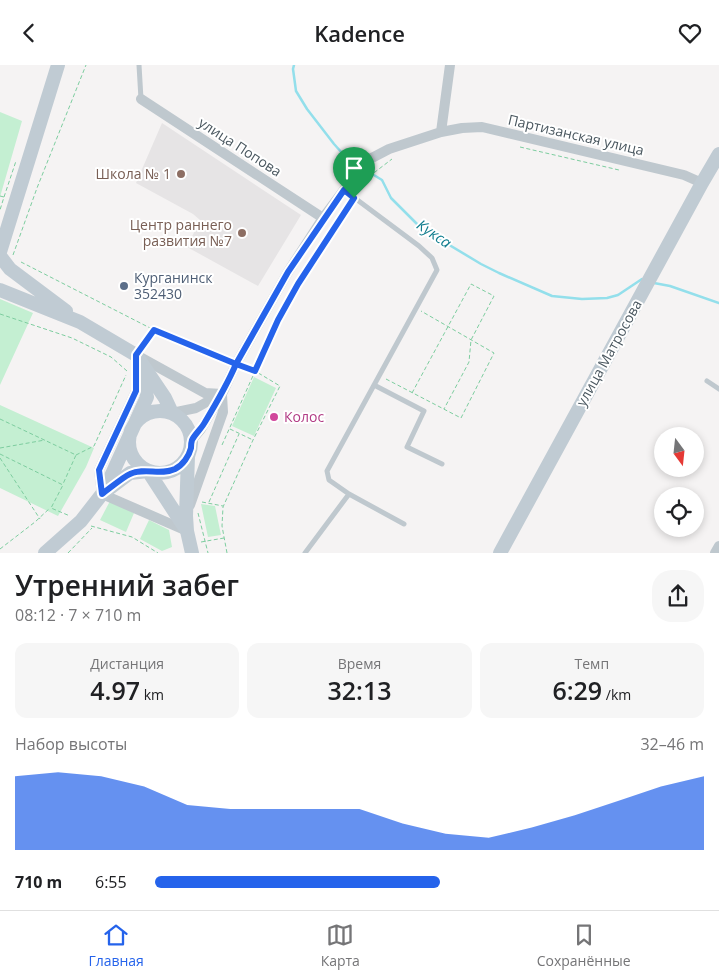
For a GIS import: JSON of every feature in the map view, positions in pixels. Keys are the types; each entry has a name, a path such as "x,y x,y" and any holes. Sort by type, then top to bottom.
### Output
{"street":[{"path":"0,252 58,65"},
{"path":"441,132 450,65"},
{"name":"улица Попова","path":"141,99 324,218"},
{"name":"Партизанская улица","path":"344,190 368,160 389,149 441,132 482,127 684,175 702,183"},
{"name":"улица Матросова","path":"500,553 719,154"},
{"path":"191,441 201,429 222,394 236,364 288,272 344,190"},
{"path":"0,256 10,269 80,322 204,393 222,394"},
{"path":"0,290 80,322"},
{"path":"136,355 165,398 172,413"},
{"path":"45,553 87,524 147,397 136,355"},
{"path":"102,494 99,470 136,391 136,355"},
{"path":"172,413 196,408 222,394"},
{"path":"187,531 223,412 222,394"},
{"path":"192,513 188,456 191,441 190,432 180,417 172,413 164,411 149,412 136,421 132,427 129,435 130,453 134,460 148,471 187,531 192,553"},
{"path":"102,494 130,473 148,471 168,472 178,468 188,456"},
{"path":"102,494 187,531"},
{"path":"715,553 719,547"}],"lane":[{"path":"139,65 141,99"},
{"path":"344,190 419,246 432,258 437,270 327,471 329,480 349,494 404,524"},
{"path":"707,381 719,389"},
{"path":"374,385 424,411 407,447 442,465"},
{"path":"306,553 349,494"}],"path":[{"path":"0,252 11,258 86,65"},
{"path":"519,146 620,170"},
{"path":"222,446 278,320 298,284 354,198 375,172 396,156"},
{"path":"0,196 4,197 0,210"},
{"path":"20,262 154,330 255,371 280,386 223,507 222,526 227,553"},
{"path":"412,393 471,284 494,296 470,340 469,362 444,409"},
{"path":"380,375 461,418 494,353 416,308"},
{"path":"0,314 72,339 111,357 128,371 94,446 76,455 51,507 40,519 0,549"},
{"path":"136,355 154,330"},
{"path":"0,419 76,455"},
{"path":"229,429 253,440"},
{"path":"209,503 239,433"},
{"path":"0,448 46,440"},
{"path":"0,453 63,485"},
{"path":"0,459 40,519"},
{"path":"201,501 223,507"},
{"path":"51,507 87,524 132,537 158,553"},
{"path":"192,513 206,541 208,553"},
{"path":"68,553 87,524"},
{"path":"206,541 224,538"}],"shaded area":[{"name":"Центр раннего развития №7","path":"162,123 301,215 258,286 187,247 200,220 193,214 136,183"}],"green space":[{"path":"0,112 22,121 0,197"},
{"path":"0,299 33,313 0,385"},
{"path":"254,377 276,388 254,436 232,426"},
{"path":"0,405 94,448 86,467 58,516 0,488"},
{"path":"110,501 134,513 126,532 100,520"},
{"path":"201,504 215,506 221,535 208,537"},
{"path":"149,520 169,530 172,547 162,551 140,539"}],"waterway":[{"name":"Кукса","path":"294,65 296,91 307,109 334,144 352,164 359,167"},
{"name":"Кукса","path":"364,169 382,180 391,198 421,228 481,264 552,296 582,299 607,298 618,295 642,279"},
{"name":"Кукса","path":"654,283 670,286 719,303"}],"place":[{"name":"Школа № 1","path":"181,174"},
{"name":"Центр раннего развития №7","path":"242,233"},
{"name":"Курганинск 352430","path":"124,286"},
{"name":"Колос","path":"274,417"}],"route":[{"path":"354,198 298,284 278,320 255,371 236,364 222,394 201,429 191,441 188,456 184,462 178,468 168,472 148,471 130,473 102,494 99,470 136,391 136,355 154,330 236,364 288,272 324,218 344,190 354,198"}]}
